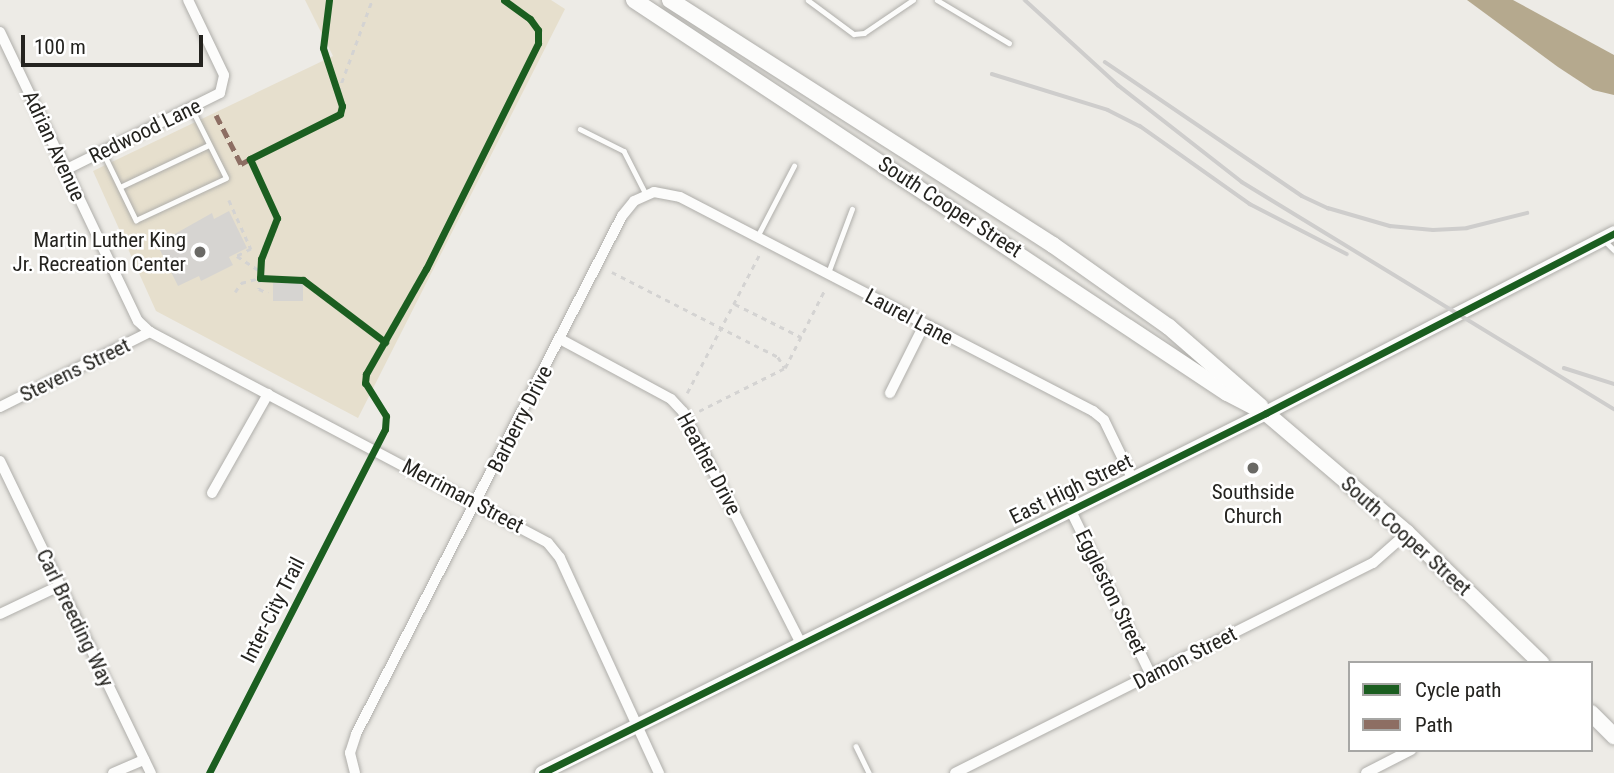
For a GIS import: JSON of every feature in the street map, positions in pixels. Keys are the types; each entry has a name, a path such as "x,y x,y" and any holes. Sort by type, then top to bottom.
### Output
{"main road":[{"name":"South Cooper Street","path":"634,0 1227,393 1266,414 1407,533 1539,661"},
{"name":"South Cooper Street","path":"670,0 1063,253 1169,327 1254,396 1266,414"},
{"path":"1593,715 1614,736"}],"street":[{"name":"Redwood Lane","path":"65,170 191,108 223,89 224,75 188,0"},
{"name":"Adrian Avenue","path":"0,32 138,321 150,332"},
{"name":"Laurel Lane","path":"650,193 680,197 1093,411 1104,420 1132,478"},
{"name":"Barberry Drive","path":"355,773 352,742 622,216 650,193"},
{"name":"East High Street","path":"542,773 1132,478 1266,414 1609,236"},
{"path":"890,393 924,325"},
{"name":"Merriman Street","path":"150,332 535,534 559,558 659,773"},
{"name":"Stevens Street","path":"0,407 150,332"},
{"name":"Heather Drive","path":"560,339 671,399 683,411 801,644"},
{"path":"212,493 268,394"},
{"name":"Carl Breeding Way","path":"0,461 151,773"},
{"name":"Eggleston Street","path":"1070,509 1151,675"},
{"name":"Damon Street","path":"955,773 1373,563 1407,533"},
{"path":"0,614 59,586"},
{"path":"1366,773 1407,752"},
{"path":"113,773 144,760"}],"lane":[{"path":"808,0 854,34 864,33 913,0"},
{"path":"937,0 1009,43"},
{"path":"102,152 136,220 226,178 191,108"},
{"path":"580,129 624,151 650,193"},
{"path":"120,187 209,145"},
{"path":"757,238 794,166"},
{"path":"828,274 852,209"},
{"path":"1609,236 1614,250"},
{"path":"856,746 869,773"}],"path":[{"path":"338,92 372,0"},
{"path":"229,200 251,249 237,256 260,271"},
{"path":"687,393 759,255"},
{"path":"612,272 778,357 785,368"},
{"path":"234,292 241,283 260,278 259,289 268,293"},
{"path":"699,411 785,368 825,289"},
{"path":"734,303 801,337"}],"shaded area":[{"path":"305,0 551,0 565,9 358,418 156,311 93,171 333,56"},
{"path":"1467,0 1513,0 1614,55 1614,95 1593,90"}],"building":[{"name":"Martin Luther King Jr. Recreation Center","path":"229,211 247,248 229,257 233,265 201,281 199,276 178,286 157,244 212,213 214,219"},
{"path":"273,283 303,283 303,301 273,301"}],"railway":[{"path":"1025,0 1118,85 1242,182 1614,409"},
{"path":"1105,62 1302,196 1328,208 1390,226 1433,230 1467,228 1527,213"},
{"path":"992,74 1108,110 1140,126 1250,204 1347,254"},
{"path":"1564,368 1614,384"}],"marked path":[{"path":"216,115 241,164 250,159"}],"cycle path":[{"path":"329,0 323,48 342,106 340,114 250,159 277,218 261,259 260,278 303,280 385,342"},
{"name":"Inter-City Trail","path":"209,773 385,429 386,416 365,383 366,374 426,269 538,43 538,30 530,19 504,0"},
{"path":"542,773 1266,413 1614,233"}],"place":[{"name":"Martin Luther King Jr. Recreation Center","path":"200,252"},
{"name":"Southside Church","path":"1253,468"}]}
